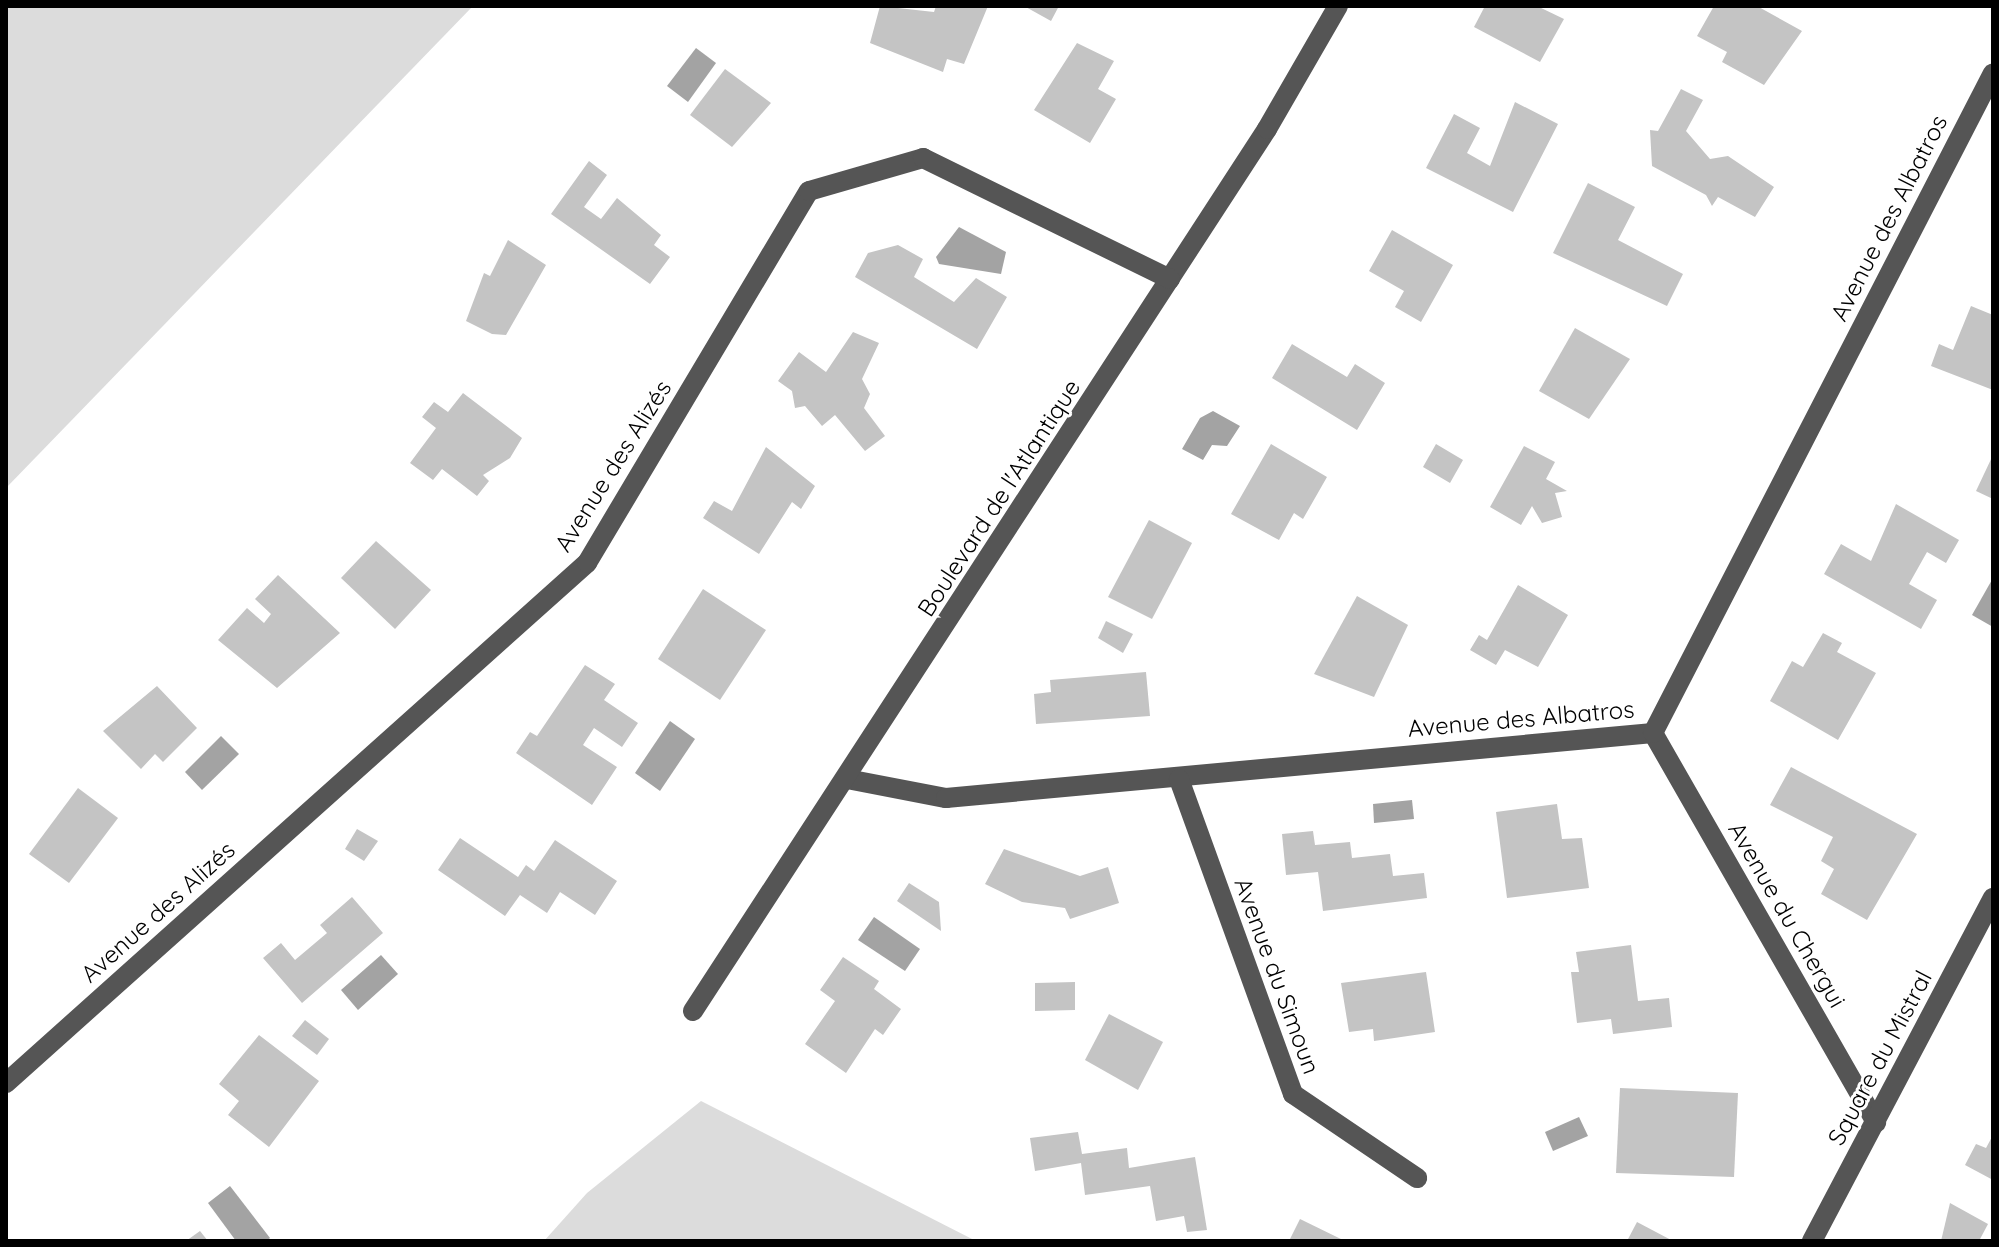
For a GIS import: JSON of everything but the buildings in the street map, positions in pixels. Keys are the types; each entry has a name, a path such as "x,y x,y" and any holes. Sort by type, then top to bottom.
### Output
{"street":[{"name":"Boulevard de l'Atlantique","path":"693,1011 1170,279 1338,6"},
{"name":"Avenue des Albatros","path":"847,779 946,798 1179,779 1653,733 1993,73"},
{"name":"Avenue des Alizés","path":"6,1083 587,563 809,191 923,158 1170,279"},
{"name":"Avenue du Chergui","path":"1653,733 1876,1123"},
{"name":"Avenue du Simoun","path":"1179,779 1293,1094 1417,1178"},
{"name":"Square du Mistral","path":"1812,1241 1993,898"}],"shaded area":[{"path":"6,6 473,6 6,488"},
{"path":"696,48 716,63 688,102 667,86"},
{"path":"959,227 1006,252 1001,274 939,264 936,257"},
{"path":"1213,411 1240,426 1227,446 1212,445 1203,460 1182,449 1200,418"},
{"path":"1993,578 1993,627 1972,615"},
{"path":"670,721 695,739 660,791 635,773"},
{"path":"221,736 239,754 202,790 185,772"},
{"path":"1412,800 1414,819 1374,823 1373,804"},
{"path":"874,917 920,949 905,971 858,940"},
{"path":"381,955 398,974 358,1010 341,990"},
{"path":"701,1101 976,1241 544,1241 587,1193"},
{"path":"1579,1117 1588,1136 1553,1151 1545,1132"},
{"path":"230,1186 270,1238 267,1241 236,1241 208,1203"}]}
